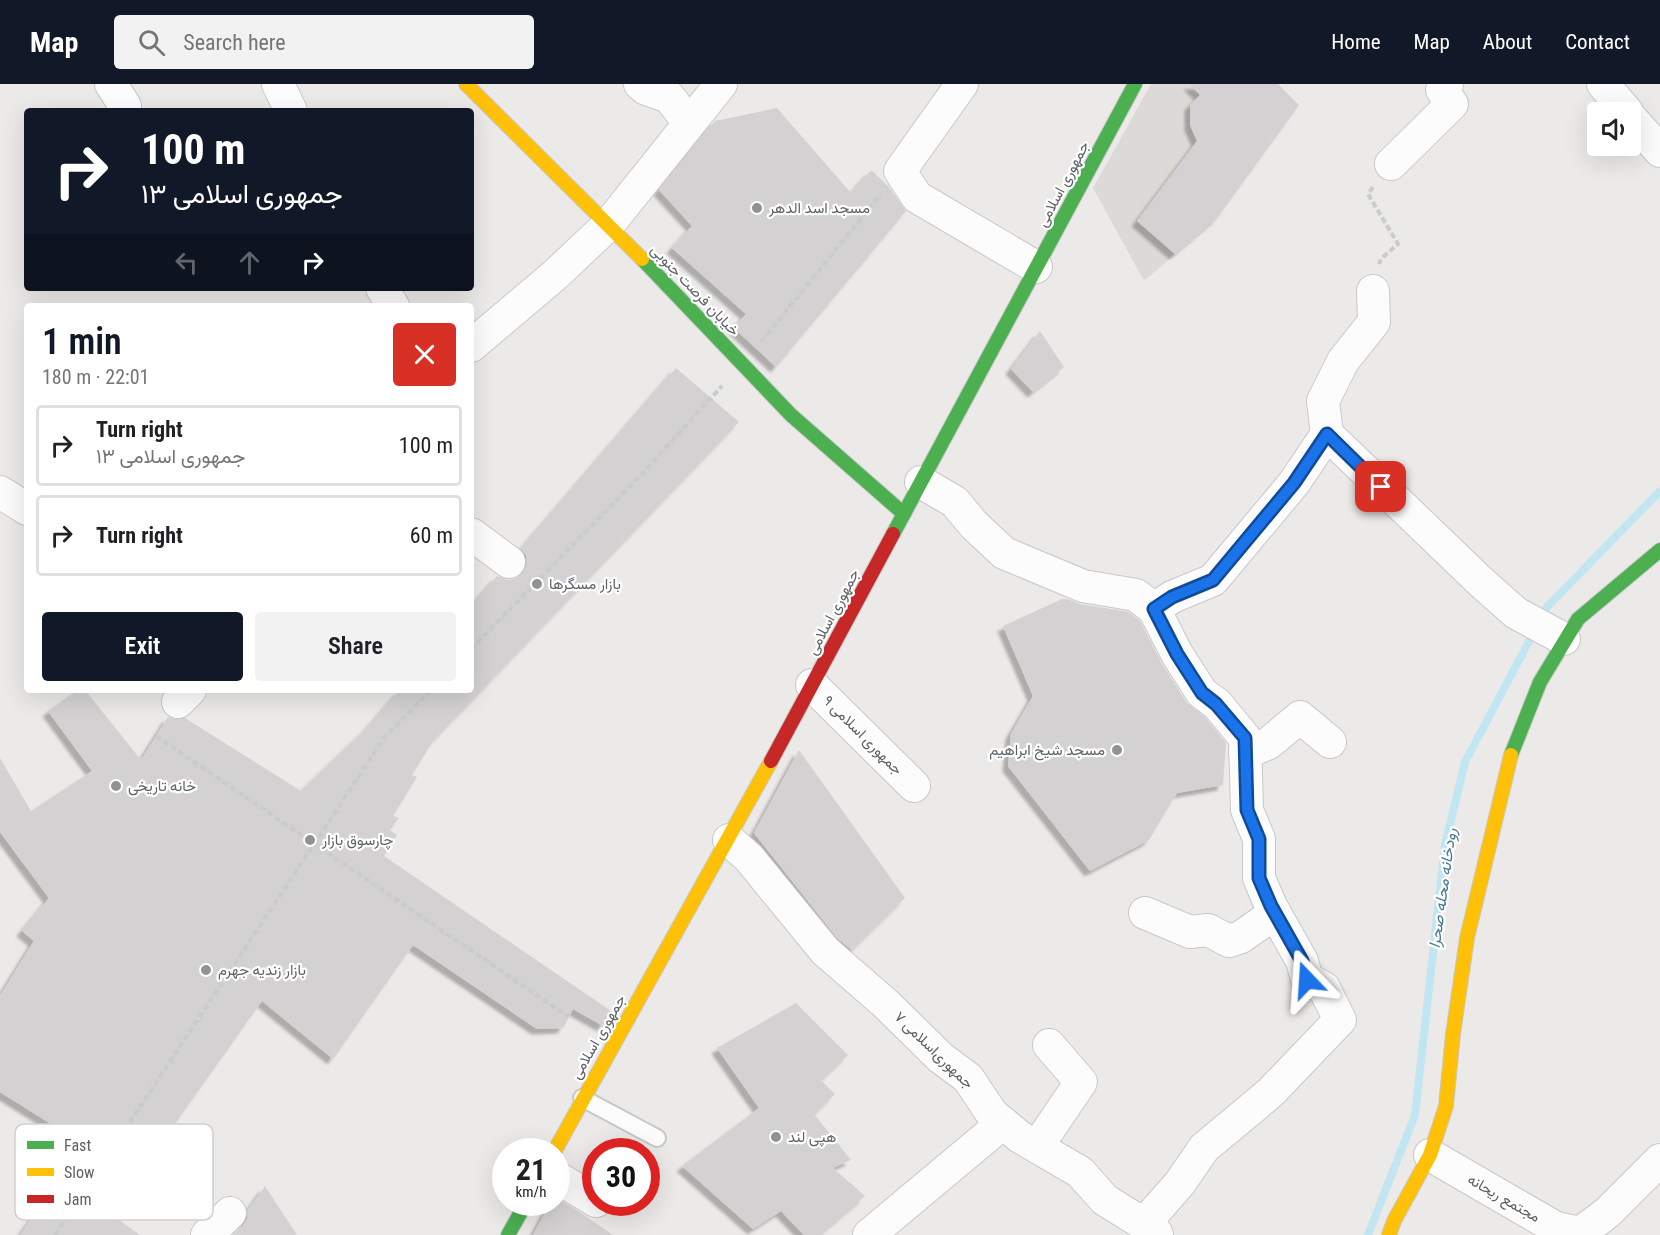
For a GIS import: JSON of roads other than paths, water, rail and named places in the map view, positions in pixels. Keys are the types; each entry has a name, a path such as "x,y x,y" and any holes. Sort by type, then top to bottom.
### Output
{"street":[{"path":"278,84 290,108"},
{"name":"خیابان فرصت جنوبی","path":"466,84 609,224 791,415 904,514"},
{"path":"640,84 646,89 669,97 689,123"},
{"path":"474,343 555,275 609,224 721,84"},
{"path":"962,84 900,171 917,197 1036,267"},
{"name":"جمهوری اسلامی","path":"561,1138 729,840 1135,84"},
{"path":"1391,164 1452,104 1442,90 1447,84"},
{"path":"1603,84 1618,102"},
{"path":"1641,129 1660,151"},
{"path":"1372,291 1374,322 1343,361 1323,401 1327,434 1473,575 1516,613 1565,640"},
{"path":"1154,609 1172,597 1213,580 1294,483 1327,434"},
{"path":"921,482 955,502 974,525 1004,553 1083,586 1136,595 1154,609 1177,654 1202,693 1216,704 1245,738 1247,810 1259,839 1259,878 1275,913 1302,961 1307,980 1324,988 1340,1020 1270,1093 1204,1148 1150,1229"},
{"path":"0,492 24,507"},
{"path":"474,536 509,562"},
{"path":"1389,1235 1394,1221 1430,1155 1446,1106 1453,1034 1467,938 1512,750 1540,682 1578,619 1660,550"},
{"name":"جمهوری اسلامی ۹","path":"812,685 914,786"},
{"path":"1245,753 1269,743 1299,717 1330,742"},
{"name":"جمهوری‌اسلامی ۷","path":"729,840 749,858 825,951 886,1004 941,1058 968,1078 992,1114 1020,1137 1080,1172 1105,1200 1150,1229"},
{"path":"1145,913 1190,932 1208,930 1229,941 1241,937 1275,913"},
{"path":"1037,1147 1081,1082 1049,1045"},
{"path":"869,1235 1003,1123"},
{"name":"مجتمع ریحانه","path":"1430,1155 1556,1228 1580,1233 1607,1213 1660,1160"},
{"path":"207,1235 230,1213"},
{"path":"508,1235 519,1216"}],"lane":[{"path":"582,1098 657,1138"}],"waterway":[{"name":"رودخانه محله صحرا","path":"1541,618 1547,607 1660,491"},
{"name":"رودخانه محله صحرا","path":"1368,1235 1415,1115 1445,845 1465,762 1535,630"}],"place":[{"name":"مسجد اسد الدهر","path":"757,208"},
{"name":"بازار مسگرها","path":"537,584"},
{"name":"مسجد شیخ ابراهیم","path":"1117,750"},
{"name":"خانه تاریخی","path":"116,786"},
{"name":"چارسوق بازار","path":"310,840"},
{"name":"بازار زندیه جهرم","path":"206,970"},
{"name":"هپی لند","path":"776,1137"}]}
